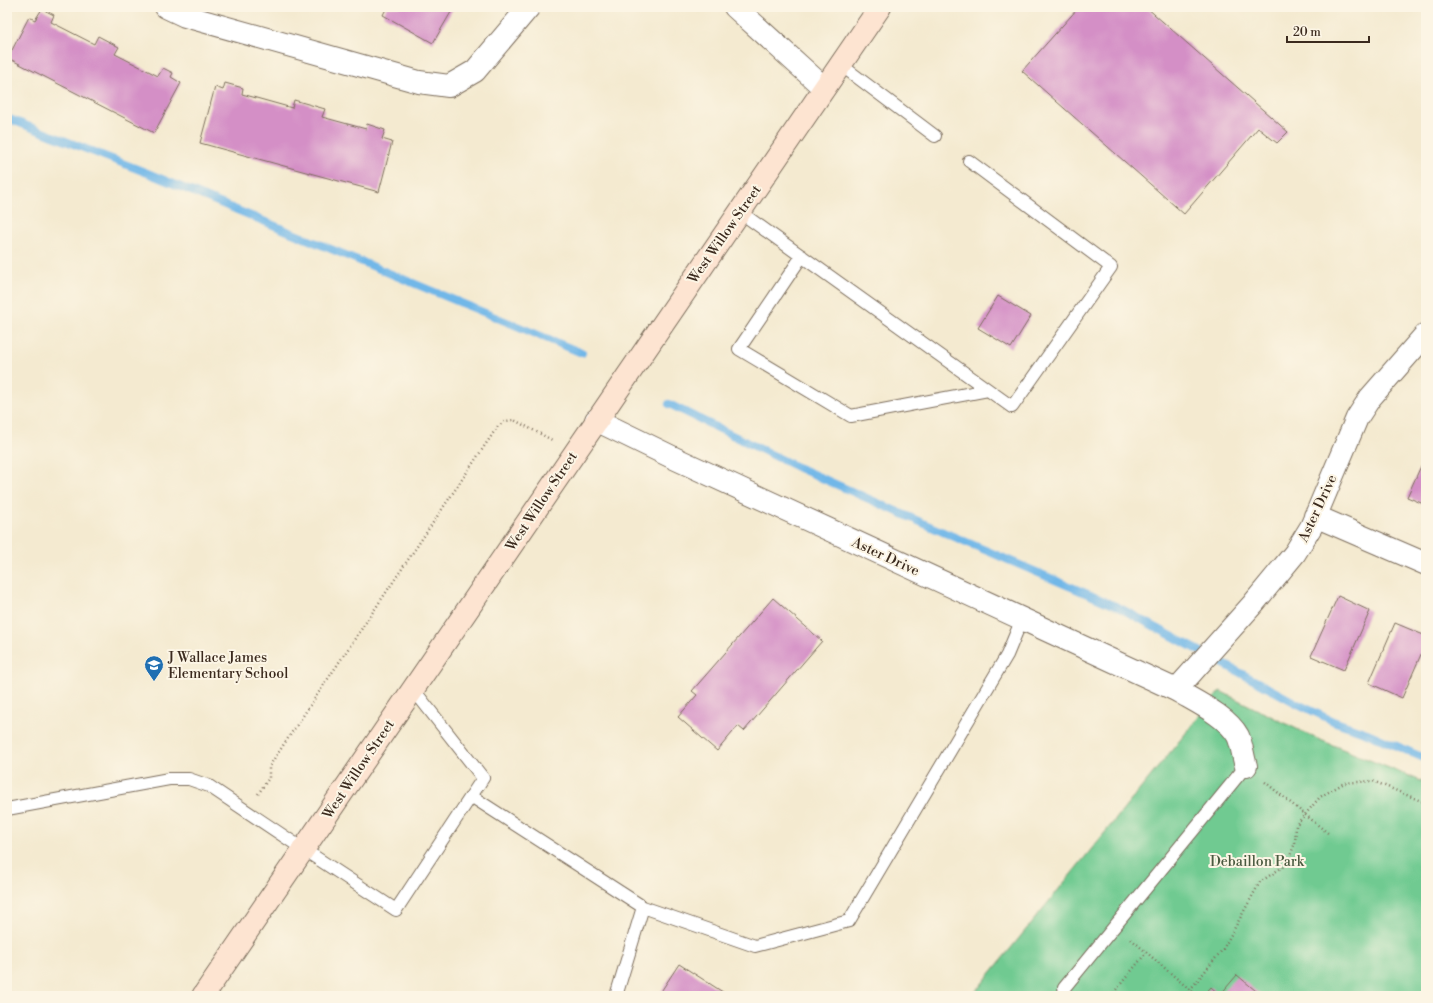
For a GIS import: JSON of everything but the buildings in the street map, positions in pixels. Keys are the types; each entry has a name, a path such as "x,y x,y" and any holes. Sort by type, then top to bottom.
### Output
{"main road":[{"name":"West Willow Street","path":"202,996 880,7"}],"street":[{"path":"180,10 419,82 449,86 475,71 530,7"},
{"path":"735,7 824,88"},
{"name":"Aster Drive","path":"1176,690 1253,604 1295,553 1311,527 1357,418 1370,398 1426,334"},
{"name":"Aster Drive","path":"596,420 674,458 1176,690 1218,716 1230,726 1238,737 1246,766"},
{"path":"1315,516 1426,564"}],"lane":[{"path":"841,65 935,136"},
{"path":"740,212 1012,407 1111,267 969,161"},
{"path":"802,256 738,348 851,416 988,390"},
{"path":"471,796 643,907 755,946 849,921 1007,655 1022,619"},
{"path":"7,809 169,779 189,779 209,786 396,910 483,778 412,689"},
{"path":"1064,988 1246,766"},
{"path":"616,996 643,907"}],"path":[{"path":"247,811 269,778 269,767 272,762 498,426 506,420 514,420 552,440"},
{"path":"1246,766 1329,834"},
{"path":"1185,996 1222,949 1260,882 1287,864 1295,843 1296,825 1320,797 1344,783 1373,781 1426,803"},
{"path":"1115,926 1197,996"},
{"path":"1111,996 1146,953"}],"green space":[{"name":"Debaillon Park","path":"1220,691 1313,737 1426,783 1426,996 972,996"}],"waterway":[{"path":"7,118 145,172 582,353"},
{"path":"669,404 797,467 943,532 1118,607 1298,704 1333,721 1367,733 1426,759"}],"place":[{"name":"J Wallace James Elementary School","path":"154,682"}]}
